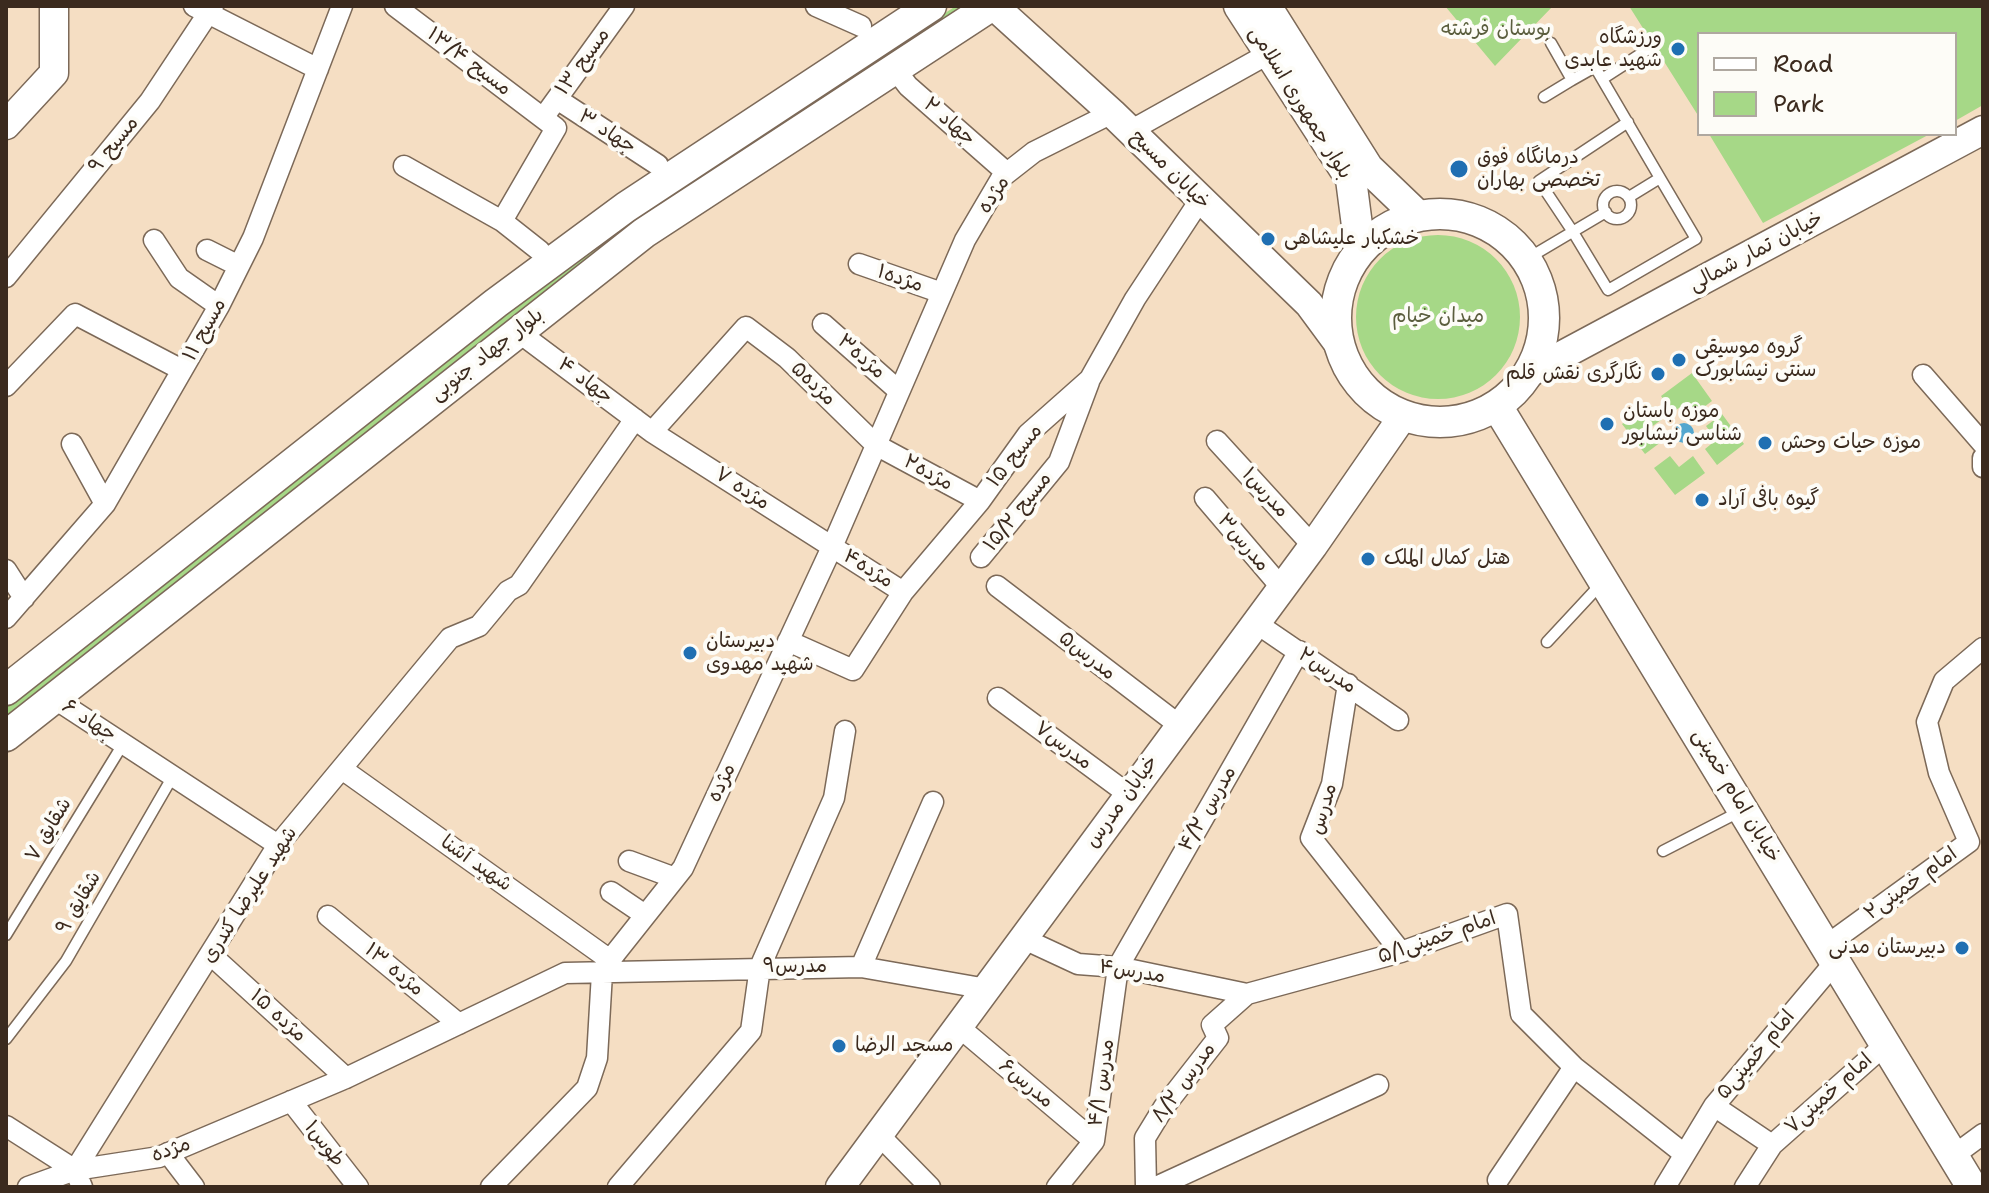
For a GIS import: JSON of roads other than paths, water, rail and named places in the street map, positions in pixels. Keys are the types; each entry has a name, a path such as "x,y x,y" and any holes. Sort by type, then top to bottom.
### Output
{"main road":[{"path":"6,125 54,73 54,6"},
{"name":"بلوار جهاد جنوبی","path":"9,682 496,303 626,207 931,6"},
{"name":"بلوار جهاد جنوبی","path":"6,736 644,233 993,6"},
{"name":"خیابان مسیح","path":"993,6 1121,122 1309,304 1337,342"},
{"name":"بلوار جمهوری اسلامی","path":"1239,6 1351,179 1360,249"},
{"name":"بلوار جمهوری اسلامی","path":"1266,6 1368,168 1417,215"},
{"name":"خیابان تمار شمالی","path":"1529,373 1983,130"},
{"path":"626,207 644,233"},
{"path":"1452,214 1486,224 1514,244 1534,272 1544,306 1542,341 1529,373 1515,391 1497,406 1467,419 1435,423 1403,416 1373,399 1350,374 1337,342 1335,309 1342,277 1360,249 1385,228 1417,215 1452,214"},
{"name":"خیابان امام خمینی","path":"1497,406 1972,1187"},
{"name":"خیابان مدرس","path":"840,1187 1313,546 1403,416"}],"street":[{"name":"مسیح ۱۱","path":"6,618 105,504 219,306 253,238 342,6"},
{"name":"مسیح ۱۳/۴","path":"395,6 543,118"},
{"name":"مسیح ۱۳","path":"543,118 624,6"},
{"path":"816,6 861,26"},
{"path":"205,8 318,69"},
{"name":"مسیح ۹","path":"6,277 150,101 205,8"},
{"name":"مژده","path":"28,1187 159,1157 346,1078 565,973 606,966 683,868 832,547 965,240 1002,177 1034,152 1121,122 1268,54"},
{"name":"جهاد ۲","path":"895,69 908,86 1007,173"},
{"name":"جهاد ۳","path":"557,99 658,165"},
{"path":"502,221 556,128 543,118"},
{"path":"404,166 502,221 540,251"},
{"name":"مسیح ۱۵","path":"788,641 853,670 903,592 980,501 1028,434 1090,379 1135,299 1200,200"},
{"path":"154,240 179,278 219,306"},
{"path":"207,250 239,266"},
{"name":"مژده۱","path":"859,264 942,293"},
{"path":"6,386 75,314 182,370"},
{"name":"مژده۳","path":"823,324 899,391"},
{"name":"مژده۵","path":"652,432 746,327 787,358 876,445"},
{"name":"جهاد ۴","path":"517,331 652,432"},
{"path":"1923,375 1983,444"},
{"name":"مسیح ۱۵/۲","path":"981,557 1059,462 1090,379"},
{"name":"شهید علیرضا کندری","path":"78,1178 278,845 450,638 479,626 508,591 519,585 635,419"},
{"name":"مژده ۷","path":"652,432 832,547"},
{"name":"مدرس۱","path":"1217,441 1313,546"},
{"path":"72,444 105,504"},
{"name":"مژده۲","path":"876,445 980,501"},
{"path":"1983,458 1983,467"},
{"name":"مدرس۳","path":"1205,498 1281,587"},
{"name":"مژده۴","path":"832,547 903,592"},
{"path":"6,570 24,598"},
{"name":"مدرس۵","path":"997,586 1179,725"},
{"name":"مدرس۲","path":"1256,623 1398,720"},
{"name":"امام خمینی۲","path":"1832,953 1969,842 1939,773 1927,722 1944,681 1983,648"},
{"name":"مدرس ۴/۲","path":"1118,967 1299,651"},
{"name":"مدرس","path":"1348,684 1332,784 1311,838 1401,952"},
{"name":"مدرس۷","path":"998,698 1128,794"},
{"name":"جهاد ۶","path":"55,699 278,845"},
{"path":"618,1187 751,1031 760,967 834,798 845,731"},
{"name":"شهبد آشنا","path":"342,769 606,966"},
{"path":"861,967 933,802"},
{"path":"629,861 675,878"},
{"path":"611,892 645,915"},
{"name":"امام خمینی۵/۱","path":"1247,994 1401,952 1507,914 1521,1014 1574,1067 1683,1153"},
{"name":"مژده ۱۳","path":"328,916 459,1024"},
{"name":"مدرس۴","path":"1022,938 1078,964 1118,967 1247,994"},
{"name":"امام خمینی۵","path":"1665,1187 1714,1106 1832,953"},
{"name":"مژده ۱۵","path":"210,954 346,1078"},
{"path":"491,1187 587,1088 597,1058 606,966"},
{"name":"مدرس۹","path":"606,966 861,967 987,989"},
{"name":"مدرس ۴/۱","path":"1057,1187 1094,1141 1118,967"},
{"name":"مدرس ۸/۲","path":"1146,1187 1145,1138 1164,1107 1218,1038 1212,1025 1247,994"},
{"name":"مدرس۶","path":"959,1027 1094,1141"},
{"name":"امام خمینی۷","path":"1745,1187 1772,1145 1886,1044"},
{"path":"1498,1180 1574,1067"},
{"path":"1156,1187 1378,1085"},
{"name":"طوس۱","path":"291,1101 358,1187"},
{"name":"امام خمینی۷","path":"1714,1106 1772,1145"},
{"path":"6,1126 78,1178"},
{"path":"1953,1156 1983,1134"},
{"path":"879,1135 930,1187"},
{"path":"168,1153 194,1187"}],"lane":[{"path":"1551,43 1572,80"},
{"path":"1602,79 1650,48"},
{"path":"1544,97 1595,67 1628,122 1696,239 1608,290 1539,181 1628,122"},
{"path":"1629,197 1660,178"},
{"path":"1620,191 1629,197 1631,208 1626,216 1613,218 1606,212 1603,203 1611,192 1620,191"},
{"path":"1525,260 1606,212"},
{"path":"1547,642 1604,580"},
{"name":"شقایق ۷","path":"6,935 123,744"},
{"name":"شقایق ۹","path":"6,1039 66,961 173,776"},
{"path":"1663,851 1744,809"}],"water":[{"path":"1684,423 1691,426 1694,433 1691,440 1684,443 1677,440 1674,433 1677,426"}],"place":[{"name":"ورزشگاه شهید عابدی","path":"1678,49"},
{"name":"درمانگاه فوق تخصصی بهاران","path":"1459,169"},
{"name":"خشکبار علیشاهی","path":"1268,239"},
{"name":"گروه موسیقی سنتی نیشابورک","path":"1679,360"},
{"name":"نگارگری نقش قلم","path":"1658,374"},
{"name":"موزه باستان شناسی نیشابور","path":"1607,424"},
{"name":"موزه حیات وحش","path":"1765,443"},
{"name":"گیوه بافی آراد","path":"1702,500"},
{"name":"هتل کمال الملک","path":"1368,559"},
{"name":"دبیرستان شهید مهدوی","path":"690,653"},
{"name":"دبیرستان مدنی","path":"1962,948"},
{"name":"مسجد الرضا","path":"839,1046"}],"park label":[{"name":"بوستان فرشته","path":"1496,30"},
{"name":"میدان خیام","path":"1438,317"}]}
